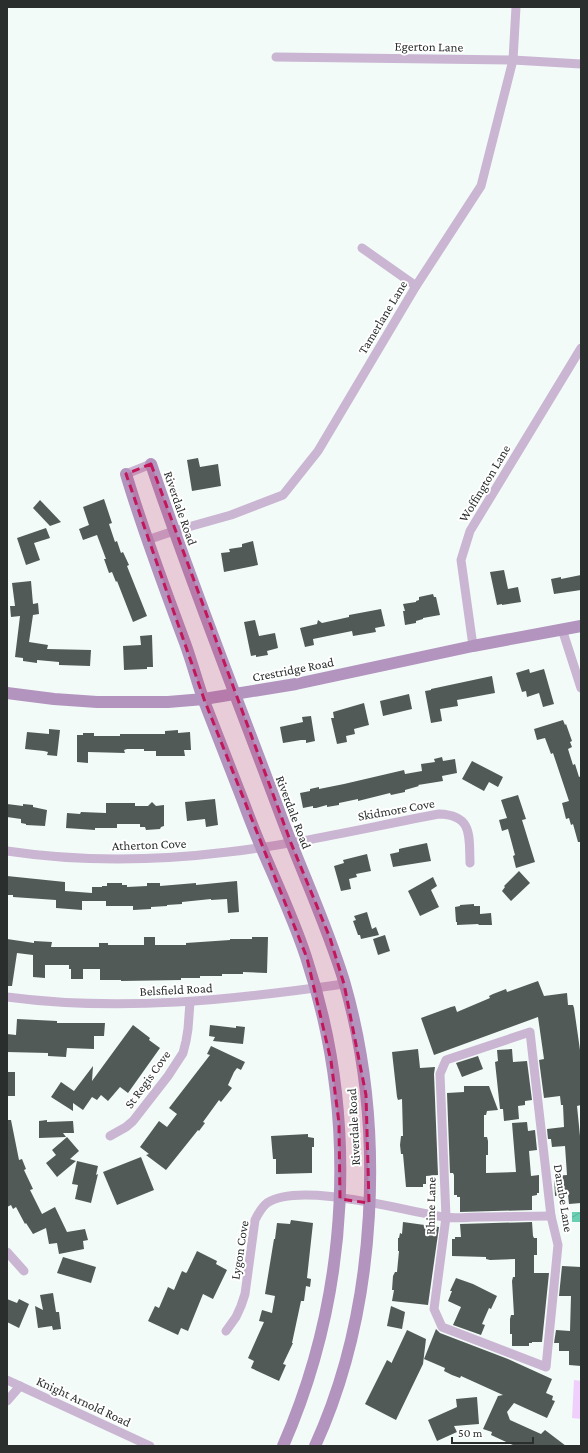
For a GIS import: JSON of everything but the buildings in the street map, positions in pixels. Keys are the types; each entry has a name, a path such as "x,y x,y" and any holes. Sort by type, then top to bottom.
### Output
{"street":[{"name":"Tamerlane Lane","path":"147,540 231,515 283,495 318,451 416,286 482,186 513,60 516,7"},
{"name":"Egerton Lane","path":"276,57 513,60 581,64"},
{"path":"362,248 416,286"},
{"name":"Woffington Lane","path":"473,646 461,560 470,531 581,348"},
{"name":"Riverdale Road","path":"283,1446 304,1393 322,1333 336,1262 341,1161 336,1097 324,1026 307,958 274,875 261,847 204,699 147,540 126,474 151,464 174,531 291,843 330,938 344,984 361,1059 366,1095 370,1153 369,1202 364,1270 352,1339 335,1399 315,1446"},
{"name":"Crestridge Road","path":"7,692 54,699 98,702 168,702 204,699 296,684 473,646 581,626"},
{"path":"562,629 581,688"},
{"name":"Skidmore Cove","path":"291,843 439,814 449,814 463,821 468,835 470,863"},
{"name":"Atherton Cove","path":"7,851 58,856 136,859 192,856 291,843"},
{"name":"Belsfield Road","path":"7,998 72,1003 118,1004 190,1002 272,995 344,984"},
{"name":"St Regis Cove","path":"110,1136 126,1127 133,1121 168,1076 179,1059 186,1041 190,1002"},
{"name":"Danube Lane","path":"530,1032 551,1216 558,1245 546,1367"},
{"name":"Rhine Lane","path":"530,1032 446,1060 440,1074 446,1217 434,1309 442,1327 546,1367"},
{"name":"Lygon Cove","path":"226,1331 236,1317 245,1294 254,1226 260,1211 267,1203 277,1198 290,1195 340,1198 446,1217 551,1216"},
{"path":"7,1252 24,1271"},
{"name":"Knight Arnold Road","path":"7,1380 150,1446"},
{"path":"7,1401 20,1386"}],"highlighted area":[{"path":"151,464 291,843 330,938 344,984 366,1095 369,1203 340,1199 339,1123 331,1061 307,958 204,699 126,474"}],"shaded area":[{"path":"574,1380 581,1381 581,1419 572,1418"}],"water":[{"path":"572,1212 581,1212 581,1222 572,1222"}]}
